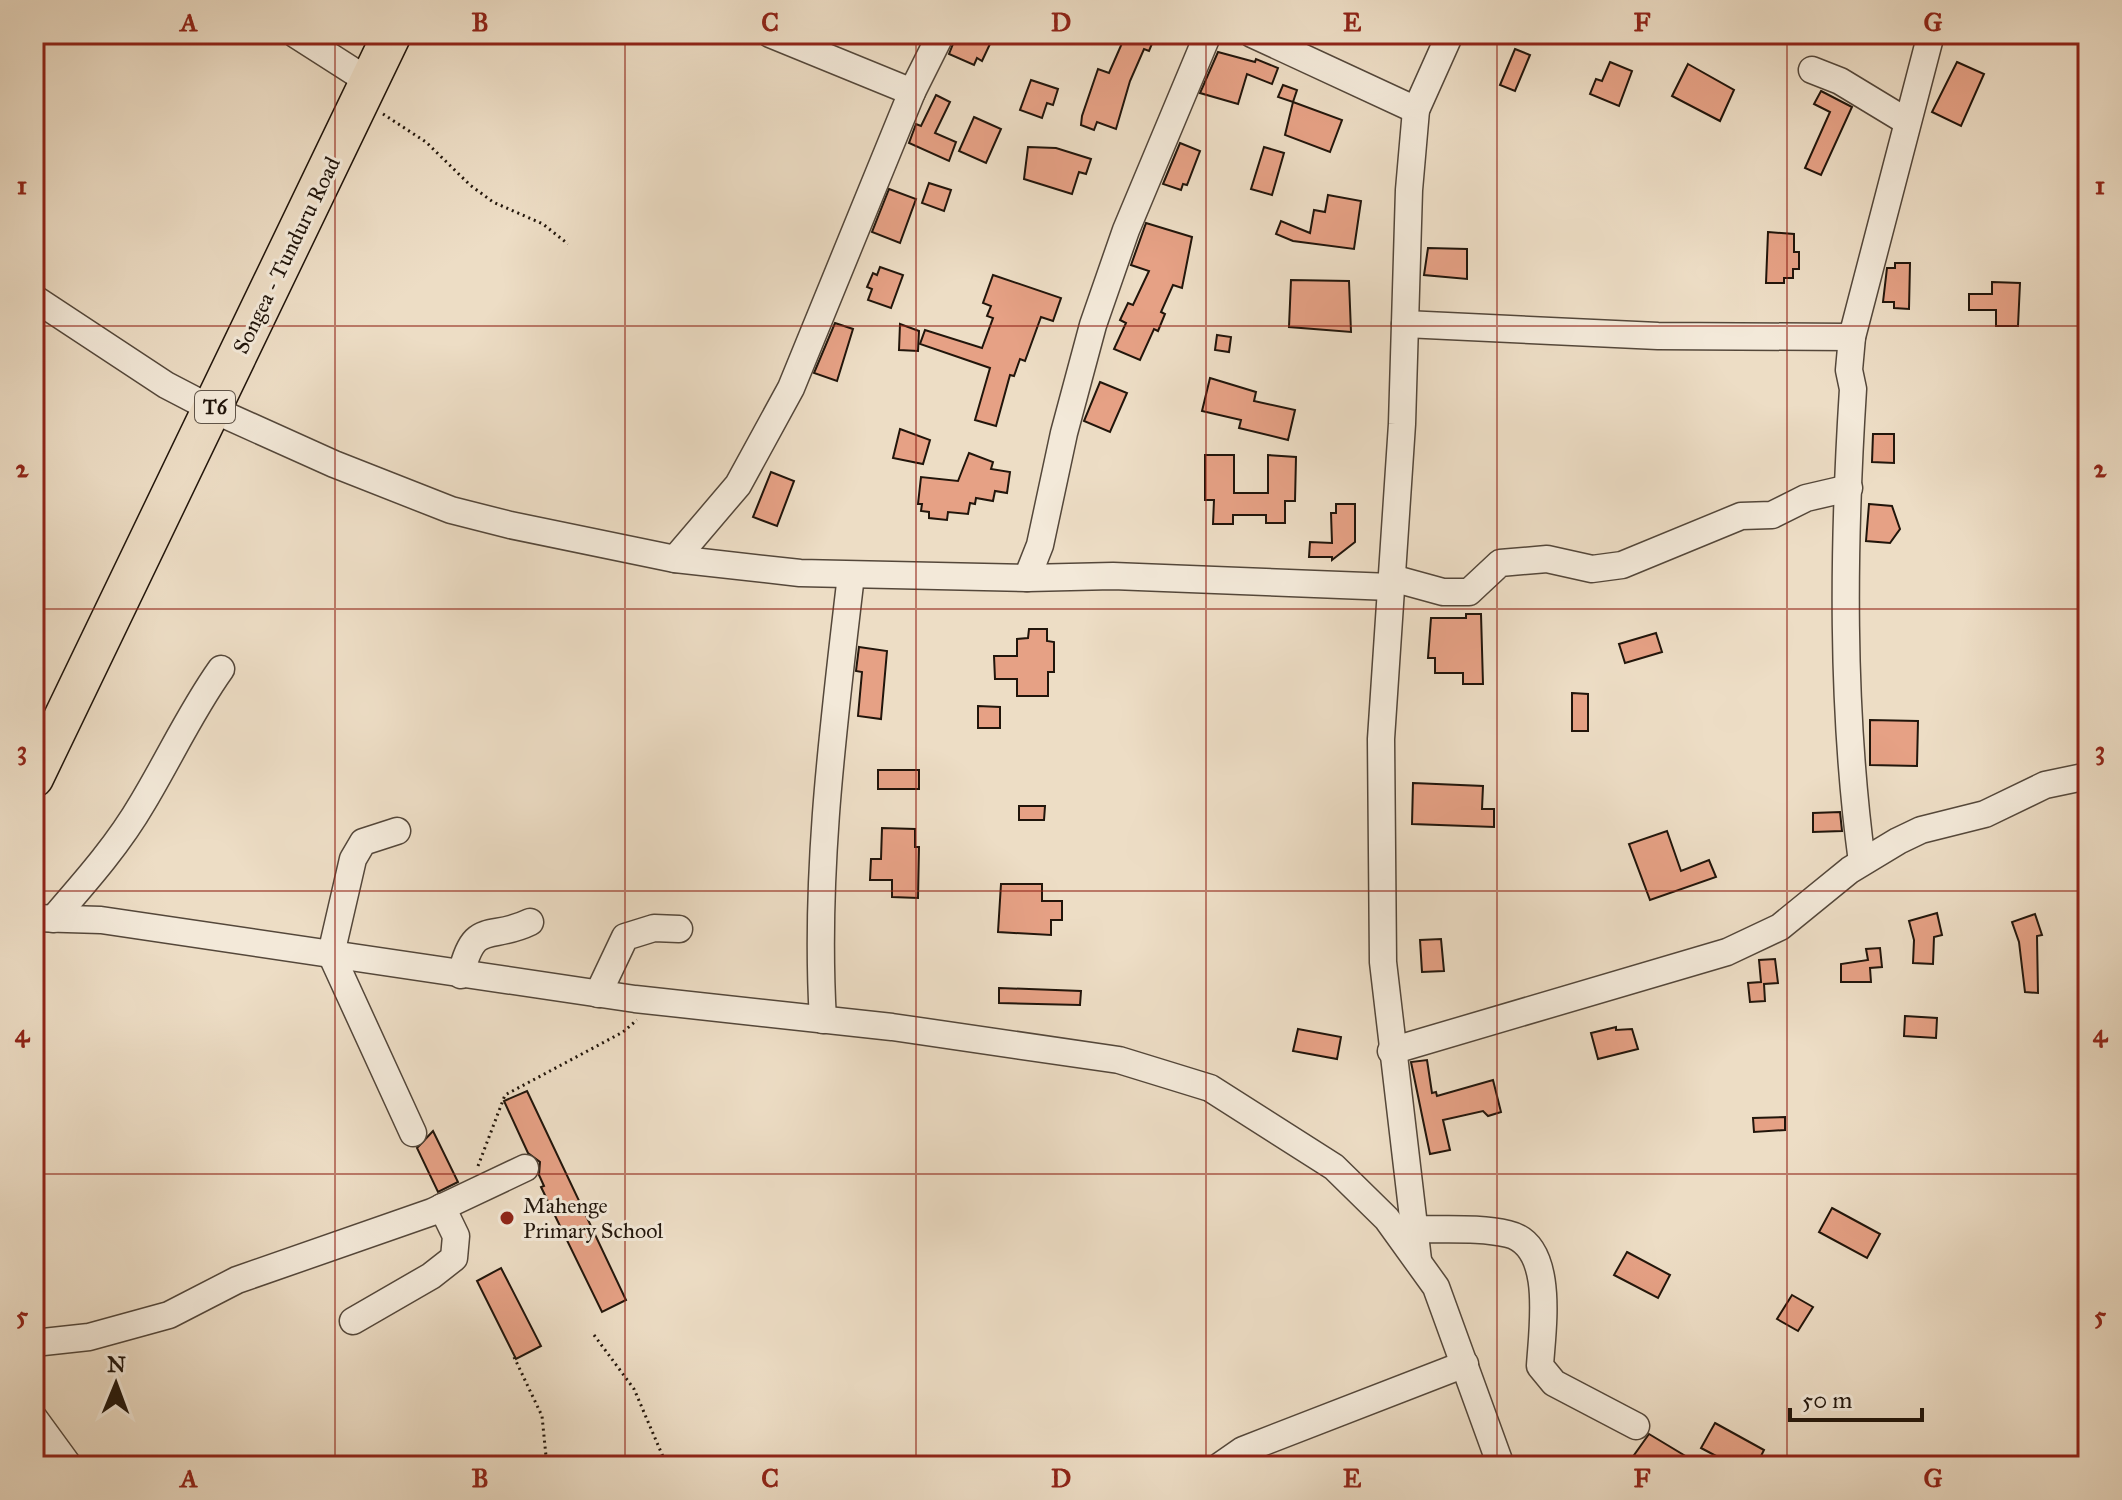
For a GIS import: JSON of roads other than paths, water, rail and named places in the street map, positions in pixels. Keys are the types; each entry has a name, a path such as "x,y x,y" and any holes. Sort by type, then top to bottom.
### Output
{"highway":[{"name":"Songea - Tunduru Road","path":"34,778 214,410 392,34"}],"street":[{"path":"295,34 365,92"},
{"path":"770,34 912,92"},
{"path":"675,559 738,485 791,388 912,92 941,34"},
{"path":"1027,578 1040,545 1064,433 1093,325 1126,230 1208,34"},
{"path":"1252,34 1416,110"},
{"path":"1418,1260 1391,1051 1383,962 1381,739 1405,324 1409,190 1416,110 1450,34"},
{"path":"1862,862 1852,789 1844,594 1852,337 1931,34"},
{"path":"1812,70 1840,81 1906,121"},
{"path":"34,298 166,385 214,410 334,464 451,510 675,559 771,570 851,575 1113,576 1391,583 1457,593 1478,586 1500,563 1547,559 1592,569 1622,565 1741,516 1772,515 1806,498 1849,488"},
{"path":"1405,324 1644,335 1852,337"},
{"path":"823,1020 819,961 827,796 851,575"},
{"path":"44,918 109,854 143,801 196,704 221,669"},
{"path":"1391,1051 1727,952 1780,927 1862,862 1921,830 1985,814 2045,785 2088,776"},
{"path":"397,831 363,842 353,859 331,954 413,1133"},
{"path":"44,918 101,920 598,994 823,1020 1119,1060 1210,1088 1334,1167 1387,1219 1436,1287 1501,1466"},
{"path":"461,975 467,948 474,940 530,922"},
{"path":"598,994 625,937 654,928 679,929"},
{"path":"34,1343 89,1337 169,1315 269,1267 442,1207 525,1168"},
{"path":"353,1321 431,1276 454,1258 456,1236 442,1207"},
{"path":"1416,1229 1507,1233 1522,1239 1536,1258 1541,1284 1540,1366 1544,1375 1636,1426"},
{"path":"1220,1466 1243,1450 1465,1364"},
{"path":"34,1418 69,1466"}],"place":[{"name":"Mahenge Primary School","path":"507,1218"}]}
